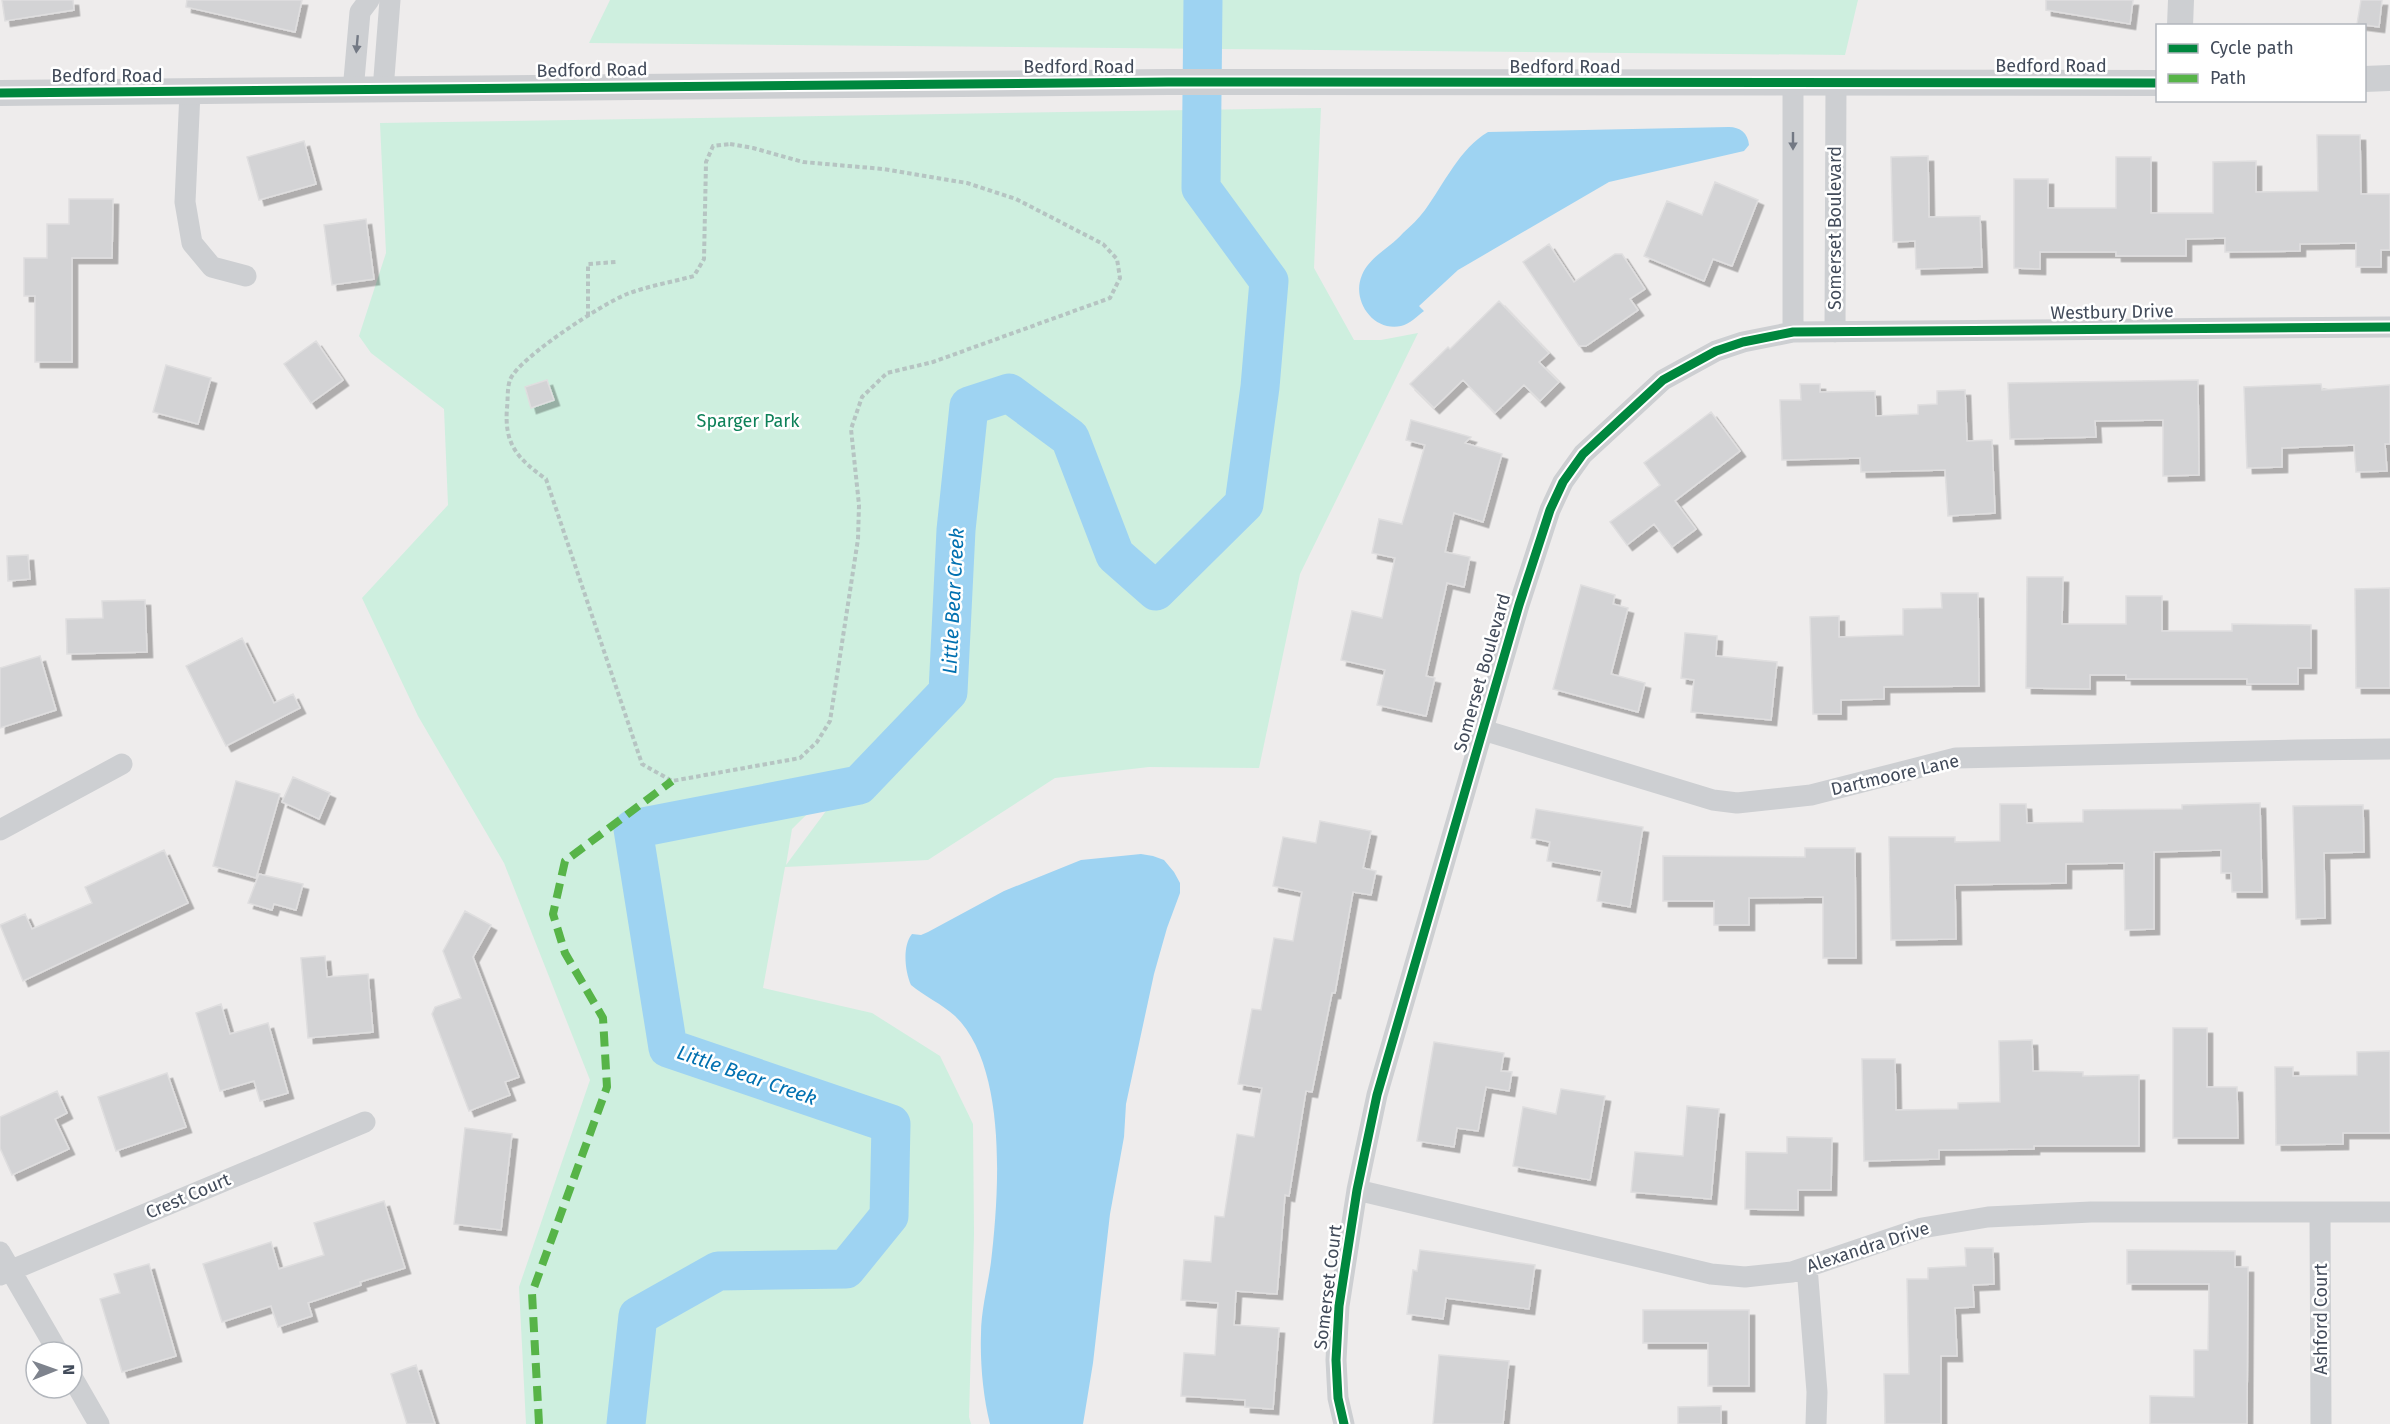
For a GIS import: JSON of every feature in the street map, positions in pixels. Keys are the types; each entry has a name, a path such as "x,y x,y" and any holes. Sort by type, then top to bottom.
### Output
{"street":[{"path":"353,90 360,12 369,0"},
{"path":"384,90 390,0"},
{"path":"2180,24 2181,0"},
{"path":"2366,79 2390,78"},
{"name":"Bedford Road","path":"0,93 1168,82 2156,83"},
{"path":"1792,333 1793,83"},
{"name":"Somerset Boulevard","path":"1357,1190 1377,1095 1519,605 1550,510 1563,482 1583,454 1663,380 1716,351 1743,342 1792,333 1835,332 1836,83"},
{"path":"190,92 185,202 192,243 212,267 246,276"},
{"name":"Westbury Drive","path":"1835,332 2390,327"},
{"name":"Dartmoore Lane","path":"1483,730 1713,800 1737,802 1810,795 1956,758 2390,750"},
{"path":"0,830 122,764"},
{"name":"Crest Court","path":"4,1265 365,1122"},
{"name":"Alexandra Drive","path":"1357,1190 1711,1274 1746,1277 1792,1272 1922,1228 1988,1217 2091,1212 2320,1214 2390,1212"},
{"name":"Somerset Court","path":"1344,1424 1338,1398 1336,1360 1339,1306 1357,1190"},
{"name":"Ashford Court","path":"2320,1214 2321,1424"},
{"path":"4,1265 51,1340"},
{"path":"1807,1267 1817,1392 1816,1424"},
{"path":"84,1398 99,1424"}],"path":[{"path":"730,144 803,162 883,169 967,183 1016,199 1102,244 1117,259 1120,278 1110,298 933,362 887,373 862,397 850,429 858,505 858,539 830,721 817,742 800,758 672,782 642,764 546,479 525,464 511,446 507,417 510,380 536,351 588,316 626,294 694,276 704,259 706,162 713,146 730,144"},
{"path":"588,316 588,264 616,262"}],"green space":[{"path":"610,0 1858,0 1845,55 589,43"},
{"name":"Sparger Park","path":"1321,108 1314,268 1354,340 1381,340 1418,333 1300,574 1259,768 1149,767 1055,778 928,860 785,867 763,988 872,1013 940,1056 973,1124 974,1234 969,1417 971,1424 526,1424 519,1287 590,1080 504,863 418,716 362,598 448,505 444,409 371,353 359,336 386,253 380,123","holes":["866,757 786,865 792,829"]}],"water":[{"path":"1737,128 1745,134 1749,145 1744,151 1609,182 1458,270 1419,306 1424,311 1407,324 1391,327 1382,324 1373,319 1362,304 1359,285 1366,268 1375,257 1418,219 1469,147 1488,132"},
{"path":"1141,854 1164,860 1180,883 1180,893 1154,974 1126,1104 1124,1137 1110,1214 1093,1363 1083,1424 990,1424 984,1391 981,1345 982,1316 991,1262 996,1202 996,1133 992,1098 984,1066 972,1038 955,1016 911,985 906,966 907,945 912,934 921,935 928,932 1004,891 1081,860"}],"building":[{"path":"2,0 73,0 74,10 5,21"},
{"path":"187,0 302,0 295,32 186,7"},
{"path":"2046,0 2133,0 2130,24 2046,10"},
{"path":"2361,0 2382,0 2379,27 2357,24"},
{"path":"2317,135 2360,135 2361,194 2390,194 2390,250 2381,250 2381,267 2356,267 2356,243 2300,244 2300,251 2225,252 2225,238 2186,239 2186,256 2116,256 2116,252 2040,252 2040,269 2014,268 2014,179 2048,179 2048,208 2116,208 2116,157 2151,157 2151,213 2213,213 2213,162 2256,161 2256,192 2318,191"},
{"path":"304,141 316,184 259,200 247,157"},
{"path":"1928,156 1929,217 1980,216 1982,267 1916,269 1915,241 1893,242 1891,157"},
{"path":"1715,182 1758,200 1732,266 1713,259 1704,281 1644,256 1667,201 1702,215"},
{"path":"69,199 113,199 112,258 72,258 72,362 35,362 35,296 24,296 24,258 47,258 47,224 69,224"},
{"path":"366,219 374,279 332,285 324,225"},
{"path":"1549,244 1574,282 1615,254 1622,254 1645,289 1630,299 1638,310 1586,346 1579,346 1523,262"},
{"path":"1499,301 1549,353 1539,362 1559,382 1540,401 1524,385 1495,413 1463,380 1434,408 1410,384"},
{"path":"316,341 343,380 311,403 284,364"},
{"path":"166,365 211,378 198,424 153,412"},
{"path":"547,380 554,400 531,408 525,387"},
{"path":"2198,380 2199,475 2163,476 2163,420 2095,421 2096,437 2010,439 2008,383"},
{"path":"1800,384 1820,384 1820,392 1875,391 1876,416 1918,414 1918,405 1937,404 1937,391 1965,390 1967,441 1992,440 1995,513 1948,516 1945,470 1861,472 1860,458 1782,460 1780,400 1801,400"},
{"path":"2321,384 2322,390 2390,385 2390,444 2385,444 2387,471 2356,472 2354,445 2282,448 2282,467 2247,468 2244,387"},
{"path":"1711,412 1740,451 1675,501 1696,529 1672,547 1654,524 1627,545 1610,522 1660,485 1644,463"},
{"path":"1411,420 1471,437 1465,443 1502,454 1483,522 1454,513 1445,552 1470,557 1464,587 1447,583 1426,676 1435,678 1426,716 1377,705 1385,670 1341,660 1352,611 1382,618 1395,558 1372,553 1379,519 1402,524 1425,445 1406,440"},
{"path":"28,555 30,579 8,581 7,556"},
{"path":"2027,577 2063,577 2062,624 2126,624 2126,596 2162,596 2162,631 2232,631 2232,624 2311,625 2311,668 2298,668 2298,684 2247,684 2247,679 2126,679 2126,675 2090,675 2090,689 2026,688"},
{"path":"1581,585 1615,595 1613,604 1628,608 1611,674 1645,683 1638,712 1553,689"},
{"path":"2390,588 2390,688 2356,688 2355,589"},
{"path":"1941,593 1978,593 1979,686 1884,687 1884,699 1841,700 1841,714 1813,714 1810,617 1839,616 1839,637 1903,635 1903,609 1942,608"},
{"path":"145,600 147,652 67,654 66,619 103,618 102,601"},
{"path":"1685,633 1717,636 1716,656 1777,662 1771,720 1691,712 1694,680 1681,678"},
{"path":"242,638 274,703 293,694 300,708 226,746 186,666"},
{"path":"40,656 56,710 0,728 0,668"},
{"path":"293,777 330,793 319,819 282,802"},
{"path":"236,781 280,794 256,878 213,866"},
{"path":"2260,803 2262,892 2232,892 2231,873 2221,873 2221,850 2154,852 2154,929 2125,930 2124,863 2066,864 2066,883 1955,885 1956,939 1891,940 1889,837 1955,837 1955,842 2000,841 2000,804 2026,804 2027,823 2083,822 2083,810 2182,809 2182,805"},
{"path":"2363,805 2364,852 2324,853 2325,918 2296,919 2293,806"},
{"path":"1536,809 1643,827 1630,907 1597,901 1602,871 1547,861 1550,842 1531,838"},
{"path":"1320,821 1371,831 1363,868 1376,871 1371,895 1353,892 1335,993 1332,993 1312,1092 1306,1091 1289,1196 1285,1195 1277,1294 1236,1291 1234,1325 1279,1328 1273,1409 1245,1407 1245,1400 1181,1396 1184,1353 1215,1355 1218,1303 1181,1300 1184,1260 1211,1262 1215,1216 1224,1217 1237,1134 1254,1137 1262,1088 1238,1084 1252,1009 1261,1010 1274,938 1293,941 1302,892 1273,886 1283,837 1316,843"},
{"path":"1805,848 1855,848 1856,958 1823,958 1823,897 1749,898 1749,925 1714,925 1714,901 1663,901 1663,856 1805,857"},
{"path":"164,850 188,903 23,981 0,925 25,914 32,929 92,903 85,887"},
{"path":"259,874 303,884 296,910 274,904 272,910 248,903"},
{"path":"465,911 491,925 473,957 519,1077 505,1082 510,1095 469,1111 432,1014 435,1007 461,998 443,951"},
{"path":"325,956 327,977 368,974 373,1032 308,1038 301,958"},
{"path":"221,1004 230,1034 268,1023 288,1093 260,1101 254,1081 220,1091 196,1013"},
{"path":"2173,1028 2207,1028 2207,1087 2237,1087 2238,1138 2173,1138"},
{"path":"2032,1040 2033,1071 2083,1072 2083,1076 2139,1075 2139,1146 2034,1146 2034,1149 1939,1150 1939,1159 1864,1161 1862,1059 1895,1059 1896,1110 1958,1109 1958,1103 2000,1102 1999,1041"},
{"path":"1434,1042 1504,1053 1501,1071 1512,1072 1509,1091 1486,1087 1478,1131 1457,1128 1454,1147 1417,1141"},
{"path":"2390,1051 2390,1133 2343,1133 2343,1144 2276,1145 2275,1067 2293,1067 2293,1076 2357,1075 2357,1052"},
{"path":"167,1073 186,1127 116,1151 98,1097"},
{"path":"1561,1089 1605,1096 1590,1180 1513,1166 1523,1107 1556,1114"},
{"path":"57,1091 67,1113 55,1119 69,1149 12,1175 0,1148 0,1117"},
{"path":"1687,1106 1719,1109 1711,1199 1631,1192 1635,1152 1683,1156"},
{"path":"465,1128 512,1134 501,1230 454,1224"},
{"path":"1787,1137 1832,1138 1831,1190 1798,1190 1798,1210 1745,1209 1746,1152 1787,1153"},
{"path":"384,1201 405,1268 360,1282 361,1285 308,1303 312,1316 278,1327 271,1306 222,1322 203,1264 271,1242 279,1269 324,1255 314,1223"},
{"path":"1965,1248 1993,1248 1994,1284 1973,1285 1974,1307 1955,1308 1957,1356 1941,1356 1941,1424 1885,1424 1884,1374 1909,1374 1907,1279 1928,1279 1928,1268 1966,1266"},
{"path":"1420,1250 1535,1265 1529,1309 1446,1298 1443,1319 1407,1314 1413,1270 1417,1271"},
{"path":"2127,1250 2235,1251 2235,1267 2248,1267 2247,1424 2150,1424 2150,1396 2194,1397 2194,1350 2208,1350 2209,1284 2127,1284"},
{"path":"149,1264 176,1356 122,1372 100,1299 120,1293 114,1274"},
{"path":"1643,1310 1749,1310 1749,1386 1708,1386 1708,1343 1643,1343"},
{"path":"1439,1355 1509,1361 1503,1424 1433,1424"},
{"path":"416,1365 435,1424 407,1424 391,1374"},
{"path":"1721,1406 1721,1424 1678,1424 1678,1407"}],"waterway":[{"name":"Little Bear Creek","path":"626,1424 638,1316 718,1271 846,1269 889,1216 891,1124 668,1048 633,829 859,785 948,692 956,530 969,406 1009,393 1070,438 1115,555 1156,591 1244,504 1260,387 1269,281 1201,188 1203,0"}],"marked path":[{"path":"539,1424 532,1293 607,1087 603,1018 565,953 553,914 565,861 672,781"}],"cycle path":[{"path":"0,93 1168,82 2156,83"},
{"path":"1344,1424 1338,1398 1336,1360 1339,1306 1357,1190 1377,1095 1519,605 1550,510 1563,482 1583,454 1663,380 1716,351 1743,342 1793,332 2390,327"}]}
